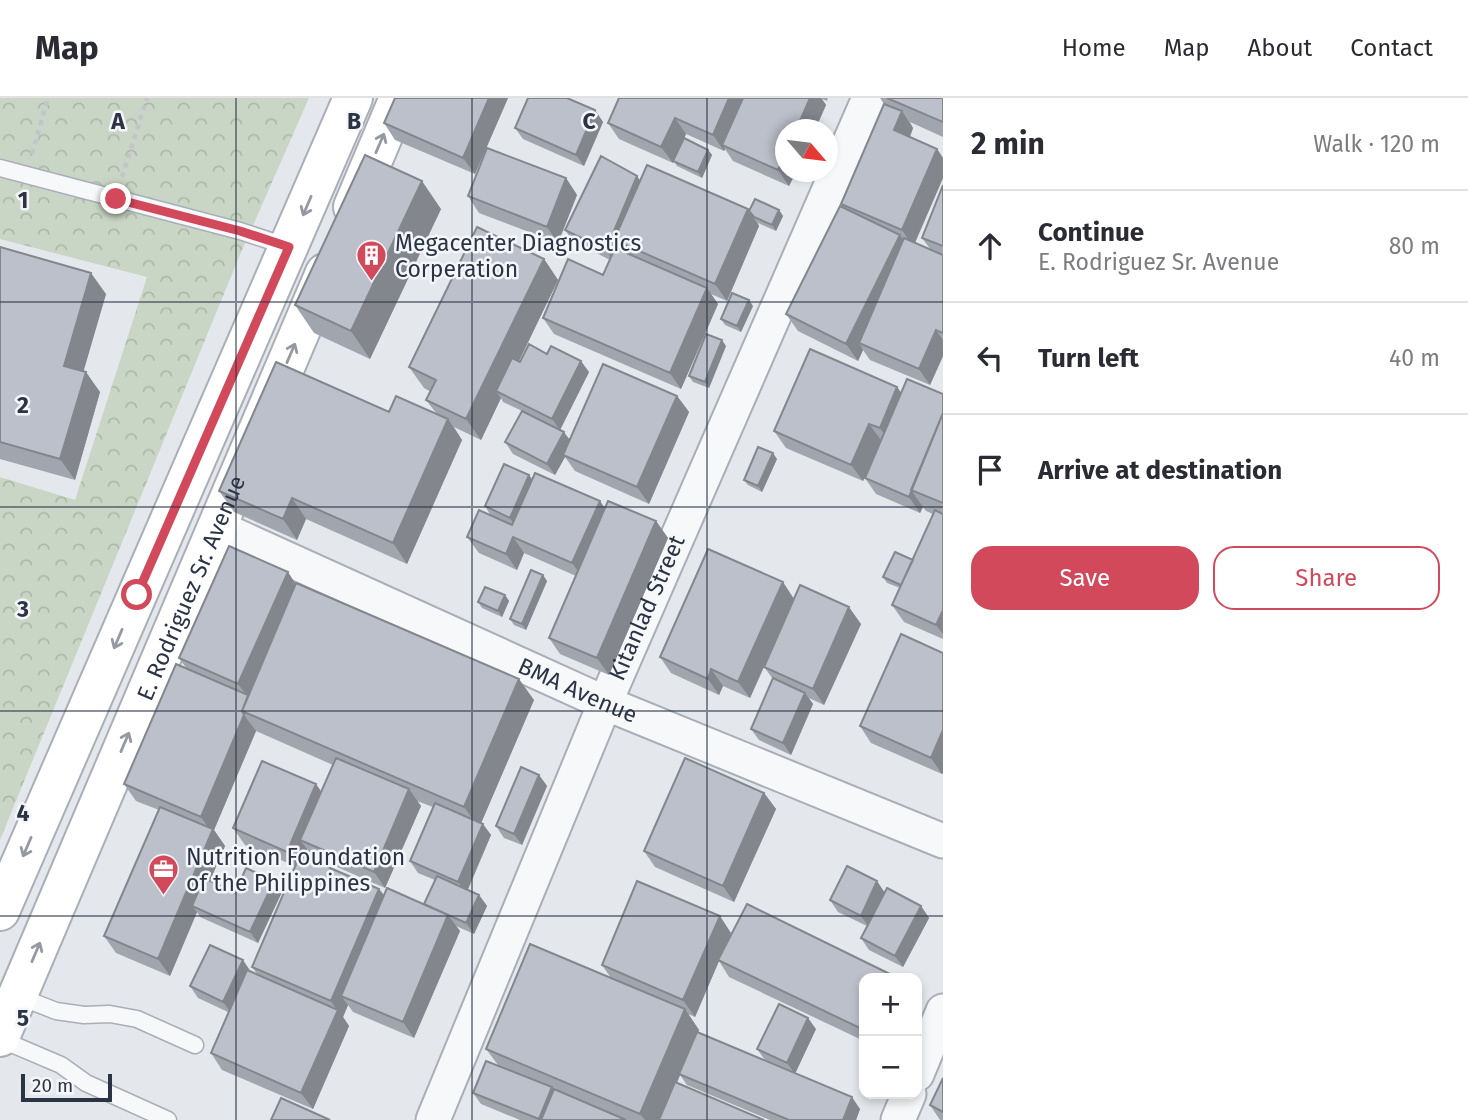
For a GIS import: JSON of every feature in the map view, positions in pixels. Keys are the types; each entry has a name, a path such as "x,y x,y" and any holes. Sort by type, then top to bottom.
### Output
{"main road":[{"name":"E. Rodriguez Sr. Avenue","path":"0,911 353,98"},
{"name":"E. Rodriguez Sr. Avenue","path":"0,1038 399,98"}],"street":[{"name":"Kitanlad Street","path":"433,1120 606,703 869,98"},
{"name":"BMA Avenue","path":"217,527 606,703 943,841"},
{"path":"922,1062 943,1011"},
{"path":"898,1120 907,1099"}],"lane":[{"path":"0,168 240,231 289,247"},
{"path":"18,996 55,1011 137,1019 195,1045"},
{"path":"0,1038 61,1065 86,1083 168,1120"}],"path":[{"path":"26,175 48,98"},
{"path":"116,199 147,98"}],"green space":[{"path":"0,98 309,98 239,257 0,840 0,477 75,500 147,277 0,239"}],"building":[{"path":"395,98 489,98 463,158 384,123"},
{"path":"528,98 567,98 595,110 576,155 515,128"},
{"path":"619,98 729,98 713,135 675,118 661,147 608,123"},
{"path":"743,98 810,98 801,119 775,119 775,169 722,145"},
{"path":"887,98 943,98 943,122"},
{"path":"884,104 902,111 894,130 937,149 902,230 841,204"},
{"path":"684,138 708,150 698,172 673,161"},
{"path":"487,148 566,178 547,227 468,196"},
{"path":"365,155 422,181 351,331 295,305"},
{"path":"601,156 637,176 606,250 565,230"},
{"path":"647,165 748,209 715,284 614,240"},
{"path":"943,185 943,246 922,238"},
{"path":"755,199 779,210 772,225 754,217 749,211"},
{"path":"840,206 900,235 846,344 786,314"},
{"path":"477,227 544,259 466,419 426,400 436,380 409,367"},
{"path":"904,238 943,255 943,333 936,330 919,369 859,343"},
{"path":"0,247 91,273 64,366 86,372 60,459 0,442"},
{"path":"615,248 707,288 670,373 543,318 568,259 603,275"},
{"path":"732,293 749,300 737,326 721,319"},
{"path":"706,334 722,340 705,382 689,376"},
{"path":"529,344 547,354 551,346 581,361 552,419 496,391 512,358 520,362"},
{"path":"810,349 897,387 880,428 869,424 851,465 774,431"},
{"path":"276,362 389,412 396,396 448,419 393,543 292,498 283,519 219,491"},
{"path":"603,364 677,396 637,487 563,455"},
{"path":"907,379 943,394 943,413 909,497 865,478"},
{"path":"522,411 564,432 547,464 505,442"},
{"path":"943,413 943,503 911,490"},
{"path":"758,447 773,453 758,486 744,480"},
{"path":"504,464 529,475 510,518 485,506"},
{"path":"535,473 600,501 572,563 513,537 506,554 467,537 479,510 512,525"},
{"path":"608,501 656,521 597,658 549,638"},
{"path":"935,510 943,514 943,610 936,625 892,605"},
{"path":"229,546 288,572 238,684 179,658"},
{"path":"708,549 783,582 738,682 711,669 708,679 660,657"},
{"path":"895,552 913,560 901,585 883,577"},
{"path":"531,570 543,575 522,624 510,619"},
{"path":"296,583 519,679 464,807 242,711"},
{"path":"800,585 849,607 813,689 764,667"},
{"path":"485,587 505,595 498,611 478,602"},
{"path":"901,634 943,653 943,730 931,758 860,726"},
{"path":"176,664 248,695 242,711 244,715 201,817 124,784"},
{"path":"773,678 805,693 783,743 751,729"},
{"path":"336,758 409,789 374,872 300,840"},
{"path":"685,758 764,793 723,886 644,851"},
{"path":"262,761 316,784 287,852 233,828"},
{"path":"521,767 539,775 514,834 496,826"},
{"path":"435,803 483,824 458,882 410,861"},
{"path":"160,807 213,829 158,959 104,936"},
{"path":"300,855 379,889 331,1001 252,967"},
{"path":"847,866 877,881 861,916 830,900"},
{"path":"246,868 274,881 250,932 192,906 204,878 235,893"},
{"path":"437,876 479,895 466,923 424,904"},
{"path":"637,881 720,916 683,1000 602,965"},
{"path":"387,888 448,915 403,1022 341,996"},
{"path":"887,888 921,906 895,956 861,938"},
{"path":"747,904 888,973 859,973 859,1028 718,960"},
{"path":"530,944 685,1009 640,1114 486,1049"},
{"path":"210,945 243,960 223,1002 190,986"},
{"path":"247,970 338,1010 301,1093 211,1053"},
{"path":"779,1004 808,1018 787,1063 757,1049"},
{"path":"697,1032 852,1097 843,1120 789,1120 679,1074"},
{"path":"486,1061 552,1087 539,1119 473,1093"},
{"path":"943,1078 943,1112 930,1105"},
{"path":"675,1082 764,1120 659,1120"},
{"path":"554,1089 626,1120 541,1120"},
{"path":"281,1098 330,1120 271,1120"}],"place":[{"name":"Megacenter Diagnostics Corperation","path":"372,283"},
{"name":"Nutrition Foundation of the Philippines","path":"163,897"}],"route":[{"path":"116,199 240,231 289,247 137,595"}]}
